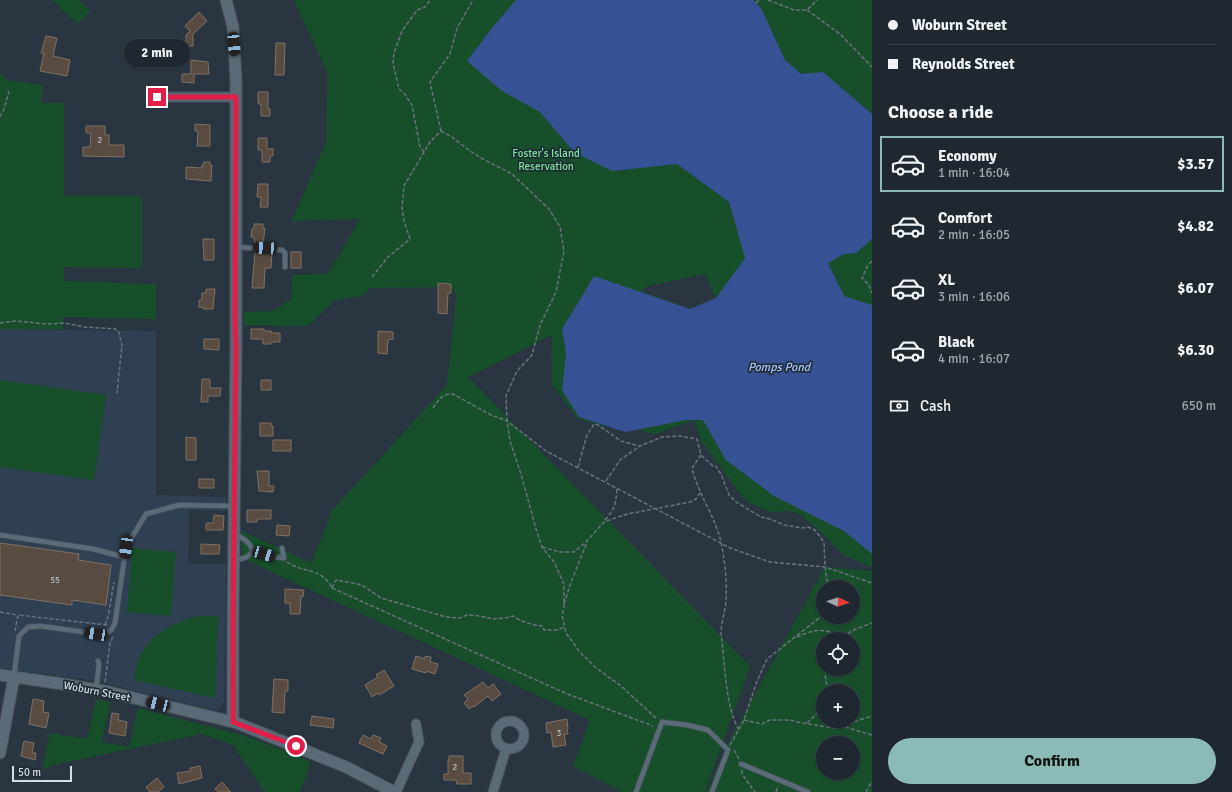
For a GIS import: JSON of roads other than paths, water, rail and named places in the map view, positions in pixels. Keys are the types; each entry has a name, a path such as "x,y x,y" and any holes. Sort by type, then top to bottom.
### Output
{"street":[{"path":"226,0 231,18 236,62 236,347 233,722"},
{"path":"157,97 236,97"},
{"name":"Woburn Street","path":"0,675 109,692 233,722 346,767 395,792"},
{"path":"0,753 14,677"},
{"path":"395,792 419,742 416,724"},
{"path":"493,792 506,749"}],"lane":[{"path":"236,247 282,250 285,252 285,268"},
{"path":"14,677 19,636 28,627 40,626 105,636 110,633 114,626 126,547 146,514 179,505 234,506"},
{"path":"234,534 250,543 253,551"},
{"path":"0,535 93,549 124,557"},
{"path":"253,551 274,557 284,558 282,548"},
{"path":"234,561 253,551"},
{"path":"96,690 99,664 98,661"},
{"path":"636,792 662,722 687,725 708,730 728,750 712,792"},
{"path":"741,764 808,792"}],"water":[{"name":"Pomps Pond","path":"516,0 753,0 761,8 785,60 801,74 823,72 872,114 872,239 856,253 844,254 828,263 844,296 872,305 872,554 844,531 774,496 726,460 703,420 686,420 625,432 579,417 562,390 566,353 562,329 594,276 690,309 716,298 745,258 729,202 677,164 612,171 574,152 540,112 502,91 467,61"}],"park label":[{"name":"Foster's Island Reservation","path":"546,159"}]}
